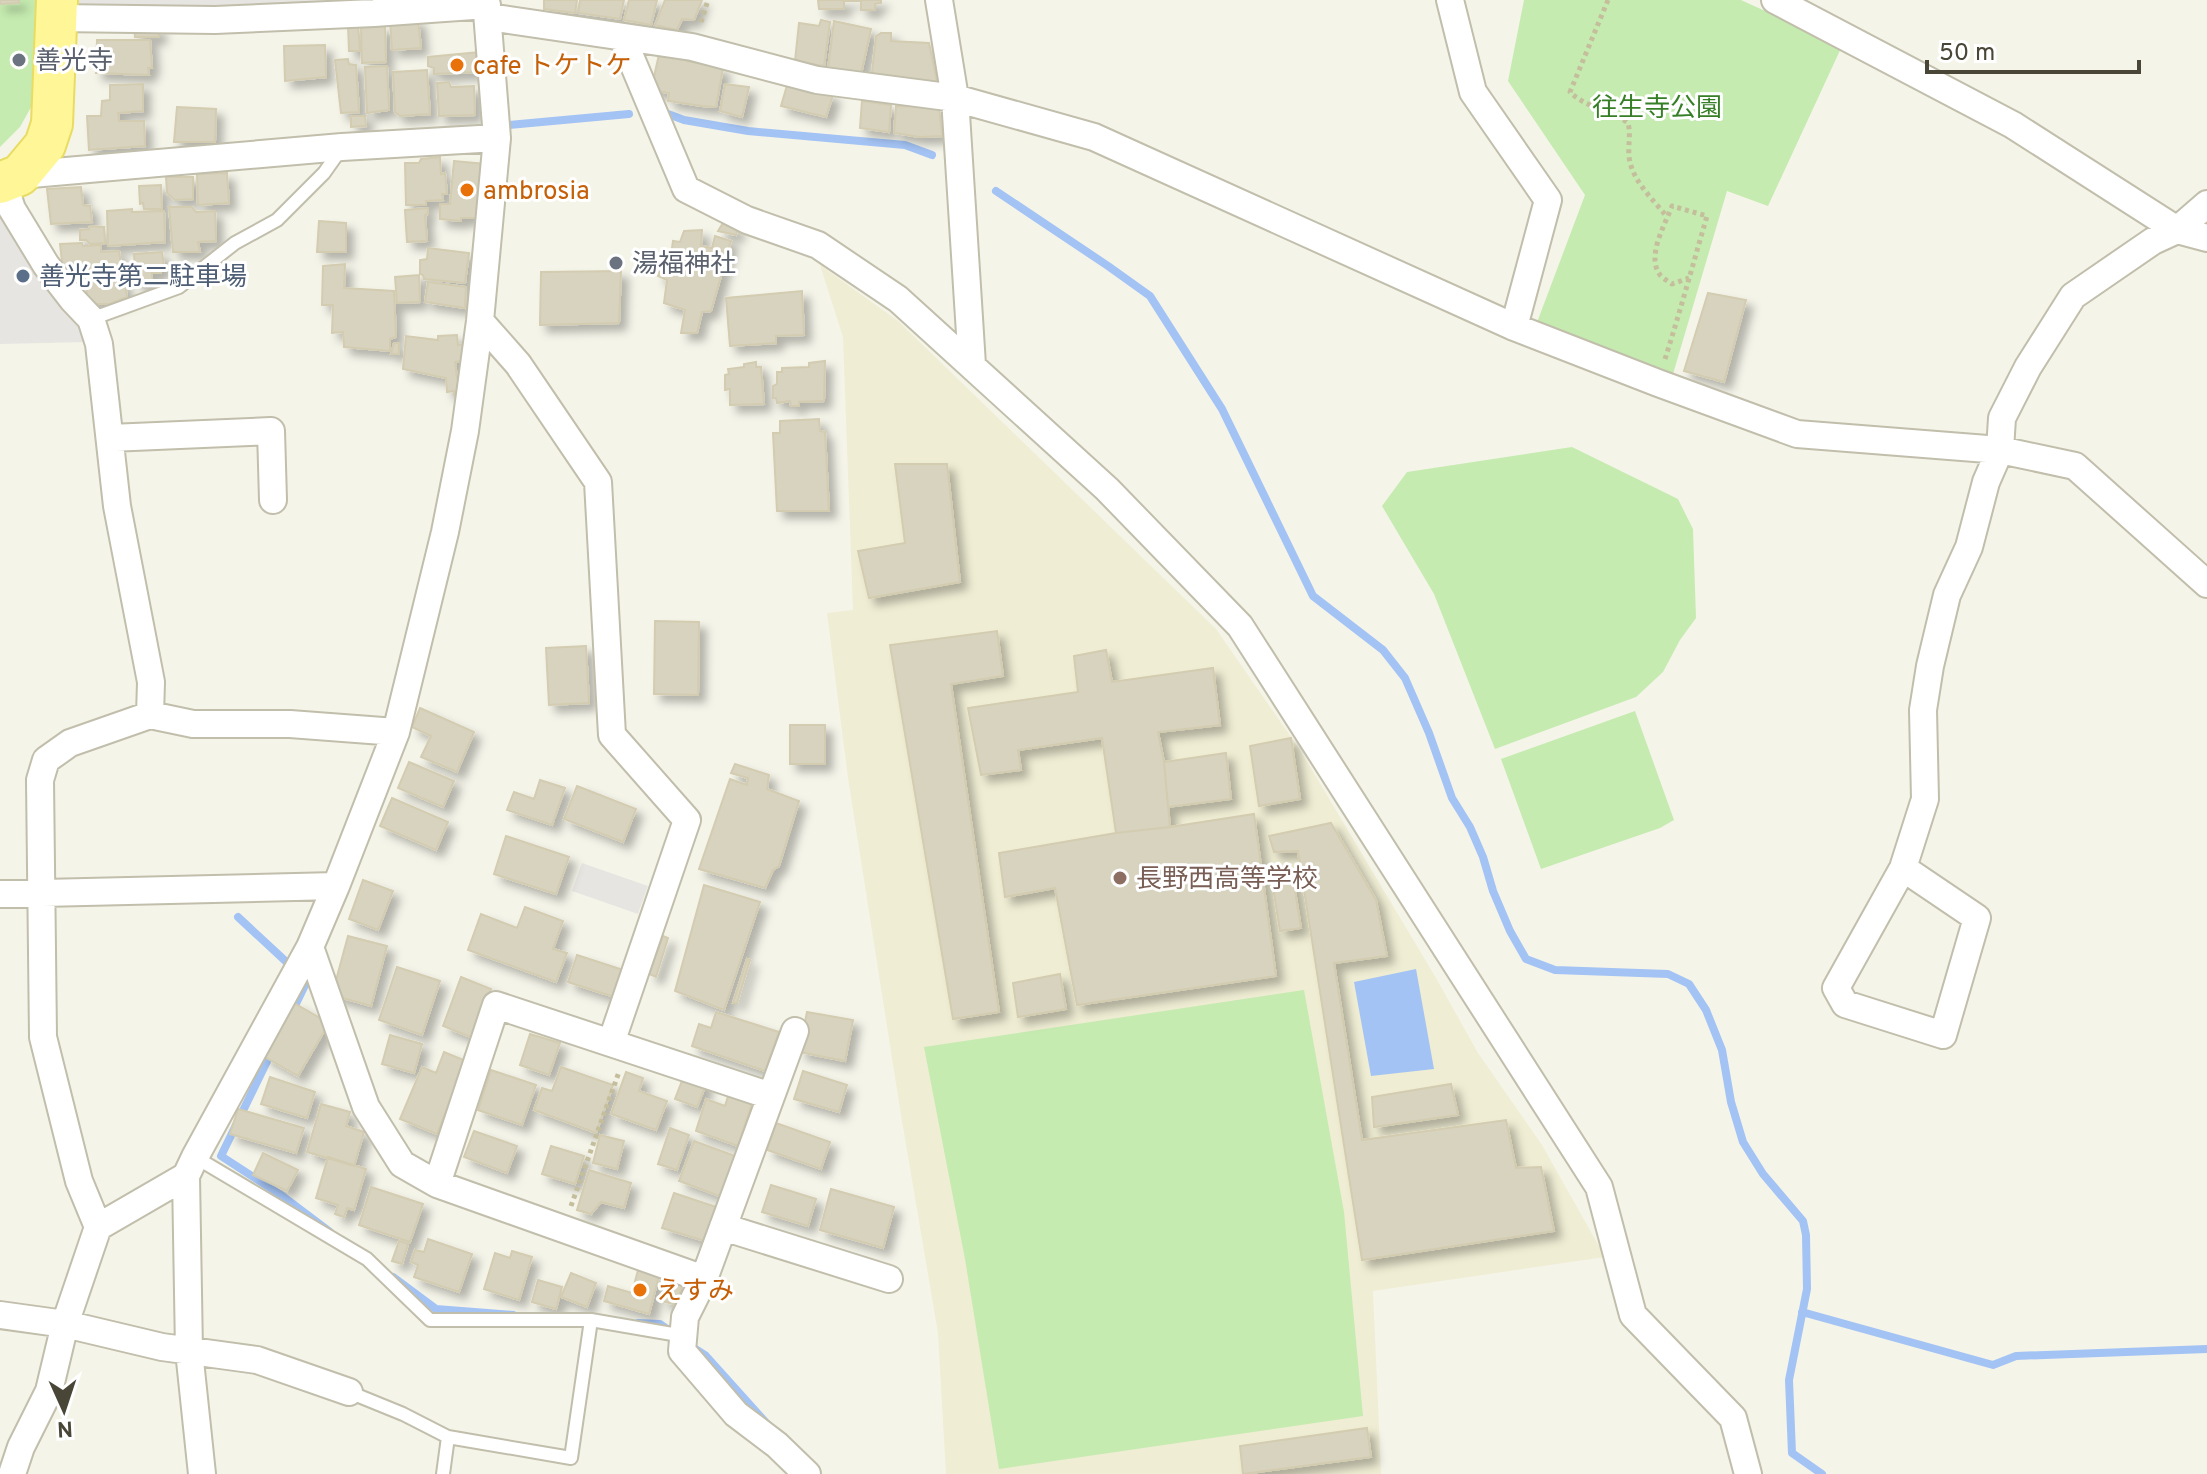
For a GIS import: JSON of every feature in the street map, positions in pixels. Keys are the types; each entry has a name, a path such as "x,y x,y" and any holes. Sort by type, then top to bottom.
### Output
{"main road":[{"path":"8,180 45,145 52,124 56,9"}],"street":[{"path":"939,0 955,98 972,365"},
{"path":"1450,0 1473,92 1548,200 1514,327"},
{"path":"1775,0 2013,125 2177,230 2207,238"},
{"path":"201,1474 189,1351 190,1166 310,947 396,732 420,642 465,431 480,321 497,138 487,7"},
{"path":"56,9 215,20 487,7 622,37 692,47 817,80 955,98 1094,137 1514,327 1797,434 2000,450 2075,466 2207,584"},
{"path":"622,37 686,189 747,220 818,245 898,299 1107,489 1240,626 1599,1187 1633,1315 1733,1418 1748,1474"},
{"path":"150,715 151,682 117,506 99,344 91,319 46,265 12,209 8,180 342,147 497,138"},
{"path":"1903,868 1977,918 1943,1035 1845,1004 1836,988 1903,868 1925,799 1923,710 1939,626 1947,595 1969,547 1986,482 2000,450 2002,418 2028,367 2073,296 2153,241 2177,230 2207,204"},
{"path":"480,321 518,364 598,482 612,735 687,820 619,1046"},
{"path":"110,438 271,431 273,500"},
{"path":"98,1227 79,1181 43,1037 40,780 46,760 70,743 150,715 193,724 290,724 396,732"},
{"path":"0,894 336,886"},
{"path":"310,947 366,1107 402,1164 437,1184 704,1279"},
{"path":"437,1184 496,1005 771,1096"},
{"path":"795,1031 704,1279 685,1317 682,1351 736,1414 777,1445 807,1474"},
{"path":"12,1474 21,1447 49,1391 65,1324 98,1227 190,1166"},
{"path":"723,1227 889,1279"},
{"path":"0,1315 65,1324 162,1347 257,1360 349,1392"}],"lane":[{"path":"91,319 179,287 235,243 277,220 324,173 342,147"},
{"path":"190,1166 367,1259 430,1320 591,1320 684,1336"},
{"path":"349,1392 448,1437 571,1458 591,1320"},
{"path":"443,1474 448,1437"}],"path":[{"path":"1607,0 1570,92 1577,100 1628,123 1633,175 1667,218"},
{"path":"1658,383 1689,278 1707,216 1672,206 1654,260 1659,275 1672,284 1689,278"},
{"path":"563,1229 619,1046"}],"shaded area":[{"path":"73,0 351,0 351,4 242,10 73,4"},
{"name":"善光寺第二駐車場","path":"1,210 89,342 0,344"},
{"name":"長野西高等学校","path":"820,265 898,321 1216,629 1300,750 1478,1053 1542,1145 1605,1257 1373,1291 1381,1474 946,1474 938,1333 848,778 827,613 853,610 843,337"},
{"path":"582,863 648,886 638,914 572,891"}],"green space":[{"name":"善光寺","path":"0,0 36,0 35,100 20,127 0,147"},
{"name":"往生寺公園","path":"1524,0 1741,0 1842,46 1768,206 1727,191 1673,374 1533,333 1585,195 1508,81"},
{"path":"1572,447 1678,499 1693,529 1696,618 1663,672 1636,697 1495,749 1434,594 1382,506 1407,472"},
{"path":"1635,711 1674,820 1660,828 1541,869 1501,759"},
{"path":"1304,990 1344,1212 1363,1416 999,1469 965,1259 924,1047"}],"water":[{"path":"1416,969 1434,1069 1371,1076 1354,982"}],"building":[{"path":"0,0 19,0 19,3 0,4"},
{"path":"544,0 577,0 575,13 544,9"},
{"path":"580,0 624,0 620,19 578,13"},
{"path":"629,0 657,0 651,25 624,20"},
{"path":"665,0 702,0 694,20 682,19 677,30 655,25"},
{"path":"818,0 881,0 881,3 875,4 875,10 861,10 861,1 844,1 844,9 819,9"},
{"path":"418,19 421,48 392,50 390,20"},
{"path":"821,20 830,22 824,66 795,61 799,23 819,26"},
{"path":"834,21 871,29 861,74 828,69"},
{"path":"348,25 358,25 360,51 349,51"},
{"path":"385,26 386,62 362,63 361,27"},
{"path":"159,27 159,37 135,37 134,28"},
{"path":"891,33 891,41 929,43 937,82 872,73 876,36"},
{"path":"97,40 150,40 152,68 148,68 149,75 96,73"},
{"path":"325,45 326,77 285,81 284,46"},
{"path":"660,50 688,56 687,61 723,68 716,107 668,101 669,93 651,90"},
{"path":"479,52 480,72 434,74 434,68 428,66 428,57"},
{"path":"348,59 349,64 356,65 359,112 341,113 335,60"},
{"path":"387,66 389,110 367,113 365,67"},
{"path":"427,70 430,114 400,116 395,112 393,72"},
{"path":"449,82 451,87 474,86 475,115 439,116 437,83"},
{"path":"788,82 833,95 826,117 781,106"},
{"path":"143,84 143,111 118,113 119,121 144,121 145,146 89,150 87,116 101,116 102,101 110,100 110,85"},
{"path":"725,84 749,87 742,117 720,111"},
{"path":"862,101 891,105 889,132 860,128"},
{"path":"896,106 939,107 942,136 894,133"},
{"path":"177,107 216,109 215,142 174,142"},
{"path":"351,116 365,116 366,126 351,127"},
{"path":"440,157 447,194 442,194 443,200 426,201 426,205 406,205 405,163"},
{"path":"454,161 485,164 480,218 461,218 461,221 440,219 440,204 450,204"},
{"path":"227,173 229,203 198,205 197,174"},
{"path":"166,177 193,177 193,199 175,200 167,193"},
{"path":"161,185 162,209 144,209 143,203 140,204 139,186"},
{"path":"81,187 83,205 90,206 92,222 51,224 47,189"},
{"path":"169,207 192,207 196,212 215,211 216,241 198,242 200,252 173,252"},
{"path":"428,208 425,215 427,241 407,242 405,210"},
{"path":"132,209 132,212 164,211 165,242 108,246 107,211"},
{"path":"319,221 346,223 346,252 317,252"},
{"path":"723,223 738,228 736,235 718,231"},
{"path":"90,226 104,227 105,243 90,244 80,240 80,230 89,229"},
{"path":"702,230 701,246 712,248 715,236 731,241 711,311 702,312 697,333 681,333 685,310 664,303 667,280 658,276 664,255 671,256 673,241 680,242 684,231"},
{"path":"82,243 83,246 101,245 101,252 119,251 122,271 75,279 75,273 63,270 60,244"},
{"path":"428,248 469,253 465,283 424,279 420,274 420,260 427,259"},
{"path":"162,252 164,268 161,268 161,273 152,273 150,284 136,285 134,254"},
{"path":"345,264 344,288 394,291 396,337 390,339 390,351 344,347 343,332 332,333 333,305 322,305 323,266"},
{"path":"621,271 619,323 540,325 541,272"},
{"path":"419,275 420,302 397,303 395,277"},
{"path":"121,277 121,284 125,284 127,297 109,304 92,304 87,297 86,280"},
{"path":"428,282 466,287 465,308 425,302"},
{"path":"802,291 804,335 776,336 776,343 730,346 726,298"},
{"path":"1708,293 1746,300 1724,382 1684,371"},
{"path":"457,335 458,345 464,344 465,360 455,362 457,378 461,381 459,395 454,395 454,391 447,392 446,378 403,369 406,336 438,340 438,336"},
{"path":"394,343 399,343 399,354 391,354"},
{"path":"825,361 824,401 799,402 799,406 791,406 790,401 777,403 773,398 777,372 782,372 782,368 809,367 809,363"},
{"path":"756,362 756,367 761,367 764,404 730,405 730,389 725,390 728,369"},
{"path":"819,419 820,431 825,432 829,511 777,511 773,433 780,433 780,421"},
{"path":"895,464 947,464 960,582 869,598 858,551 905,543"},
{"path":"655,621 699,622 698,695 654,694"},
{"path":"997,631 1003,676 951,684 999,1012 953,1019 890,645"},
{"path":"586,646 589,703 549,705 546,648"},
{"path":"1106,650 1112,682 1213,668 1220,725 1158,732 1170,827 1116,833 1102,738 1018,750 1021,770 981,775 968,708 1078,692 1074,656"},
{"path":"420,708 474,732 457,772 421,757 431,736 412,727"},
{"path":"790,725 825,725 825,764 790,764"},
{"path":"1291,738 1300,799 1259,806 1250,746"},
{"path":"1226,753 1231,799 1168,807 1164,762"},
{"path":"409,762 454,781 443,807 398,788"},
{"path":"735,764 769,775 767,789 799,801 779,866 773,870 765,888 699,869 730,779 747,785 748,778 731,773"},
{"path":"540,780 565,788 552,825 507,810 514,792 534,799"},
{"path":"577,786 636,809 623,842 564,819"},
{"path":"392,798 448,822 436,850 380,826"},
{"path":"1254,814 1276,976 1077,1005 1055,888 1005,897 999,853"},
{"path":"1331,823 1376,900 1387,956 1334,963 1362,1140 1506,1120 1516,1168 1541,1167 1554,1231 1362,1260 1298,851 1274,852 1269,836"},
{"path":"506,836 569,857 556,894 494,874"},
{"path":"1291,866 1301,928 1280,931 1270,868"},
{"path":"363,880 393,891 378,930 349,919"},
{"path":"704,885 760,902 724,1010 675,991"},
{"path":"525,907 563,921 553,949 567,953 556,982 468,950 481,914 517,928"},
{"path":"348,936 387,946 371,1006 332,995"},
{"path":"663,936 668,938 656,977 649,974"},
{"path":"577,955 623,970 614,997 568,982"},
{"path":"747,959 750,960 737,1003 733,1003"},
{"path":"397,967 440,981 422,1035 379,1020"},
{"path":"1060,974 1066,1009 1018,1017 1013,983"},
{"path":"461,977 491,989 473,1038 443,1026"},
{"path":"294,1003 329,1023 298,1076 263,1056"},
{"path":"716,1012 779,1032 765,1071 692,1046 699,1024 711,1028"},
{"path":"807,1012 853,1020 845,1061 799,1052"},
{"path":"530,1034 560,1043 549,1075 520,1065"},
{"path":"390,1035 422,1044 414,1073 382,1064"},
{"path":"444,1052 466,1061 437,1134 400,1119 422,1067 436,1073"},
{"path":"561,1067 613,1085 596,1133 534,1110 542,1088 552,1091"},
{"path":"491,1070 536,1085 522,1125 478,1110"},
{"path":"803,1071 847,1085 839,1112 794,1099"},
{"path":"626,1072 643,1078 639,1091 667,1101 656,1130 611,1114"},
{"path":"685,1073 707,1082 697,1107 675,1099"},
{"path":"270,1077 315,1092 307,1118 261,1104"},
{"path":"1451,1084 1458,1115 1374,1127 1372,1097"},
{"path":"729,1093 753,1100 738,1146 696,1131 706,1099 725,1106"},
{"path":"321,1104 350,1112 346,1126 364,1132 354,1166 307,1152"},
{"path":"238,1109 304,1128 296,1153 230,1134"},
{"path":"776,1123 830,1142 821,1169 767,1150"},
{"path":"670,1128 689,1135 677,1170 658,1164"},
{"path":"474,1131 517,1146 507,1173 464,1157"},
{"path":"600,1135 624,1141 617,1169 593,1163"},
{"path":"694,1141 738,1157 722,1197 679,1181"},
{"path":"551,1146 584,1156 575,1184 542,1174"},
{"path":"263,1153 298,1170 287,1191 253,1175"},
{"path":"328,1157 366,1169 354,1210 347,1208 344,1217 335,1214 338,1205 316,1198"},
{"path":"589,1170 631,1183 624,1208 601,1202 591,1214 577,1210"},
{"path":"771,1185 816,1199 808,1226 762,1212"},
{"path":"371,1187 423,1204 410,1242 359,1225"},
{"path":"831,1189 894,1207 883,1248 820,1230"},
{"path":"674,1193 719,1208 708,1242 662,1228"},
{"path":"428,1239 472,1254 459,1292 414,1277 418,1265 411,1262 415,1250 424,1252"},
{"path":"399,1241 408,1244 402,1264 392,1261"},
{"path":"512,1251 532,1257 519,1300 484,1289 495,1253 510,1258"},
{"path":"638,1270 659,1276 649,1314 604,1301 608,1286 632,1293"},
{"path":"571,1273 596,1283 587,1307 561,1297"},
{"path":"668,1277 683,1281 677,1305 662,1301"},
{"path":"538,1280 562,1287 556,1309 532,1302"},
{"path":"1367,1428 1371,1457 1243,1474 1240,1446"}],"waterway":[{"path":"660,111 684,120 748,131 905,145 932,155"},
{"path":"509,125 629,114"},
{"path":"996,191 1150,296 1222,409 1313,596 1383,650 1405,678 1452,798 1470,827 1493,891 1526,959 1555,970 1668,974 1689,984 1706,1010 1722,1050 1731,1102 1743,1142 1763,1174 1803,1221 1807,1289 1789,1380 1792,1453 1822,1474"},
{"path":"238,917 307,981 291,1014"},
{"path":"272,1051 221,1156 330,1232"},
{"path":"393,1277 436,1309 513,1315"},
{"path":"1802,1312 1993,1365 2016,1356 2207,1349"},
{"path":"638,1323 660,1324 670,1331"},
{"path":"691,1346 705,1355 768,1425"}],"place":[{"name":"善光寺","path":"19,60"},
{"name":"cafe トケトケ","path":"457,65"},
{"name":"ambrosia","path":"467,190"},
{"name":"湯福神社","path":"616,263"},
{"name":"善光寺第二駐車場","path":"23,276"},
{"name":"長野西高等学校","path":"1120,878"},
{"name":"えすみ","path":"640,1290"}]}
